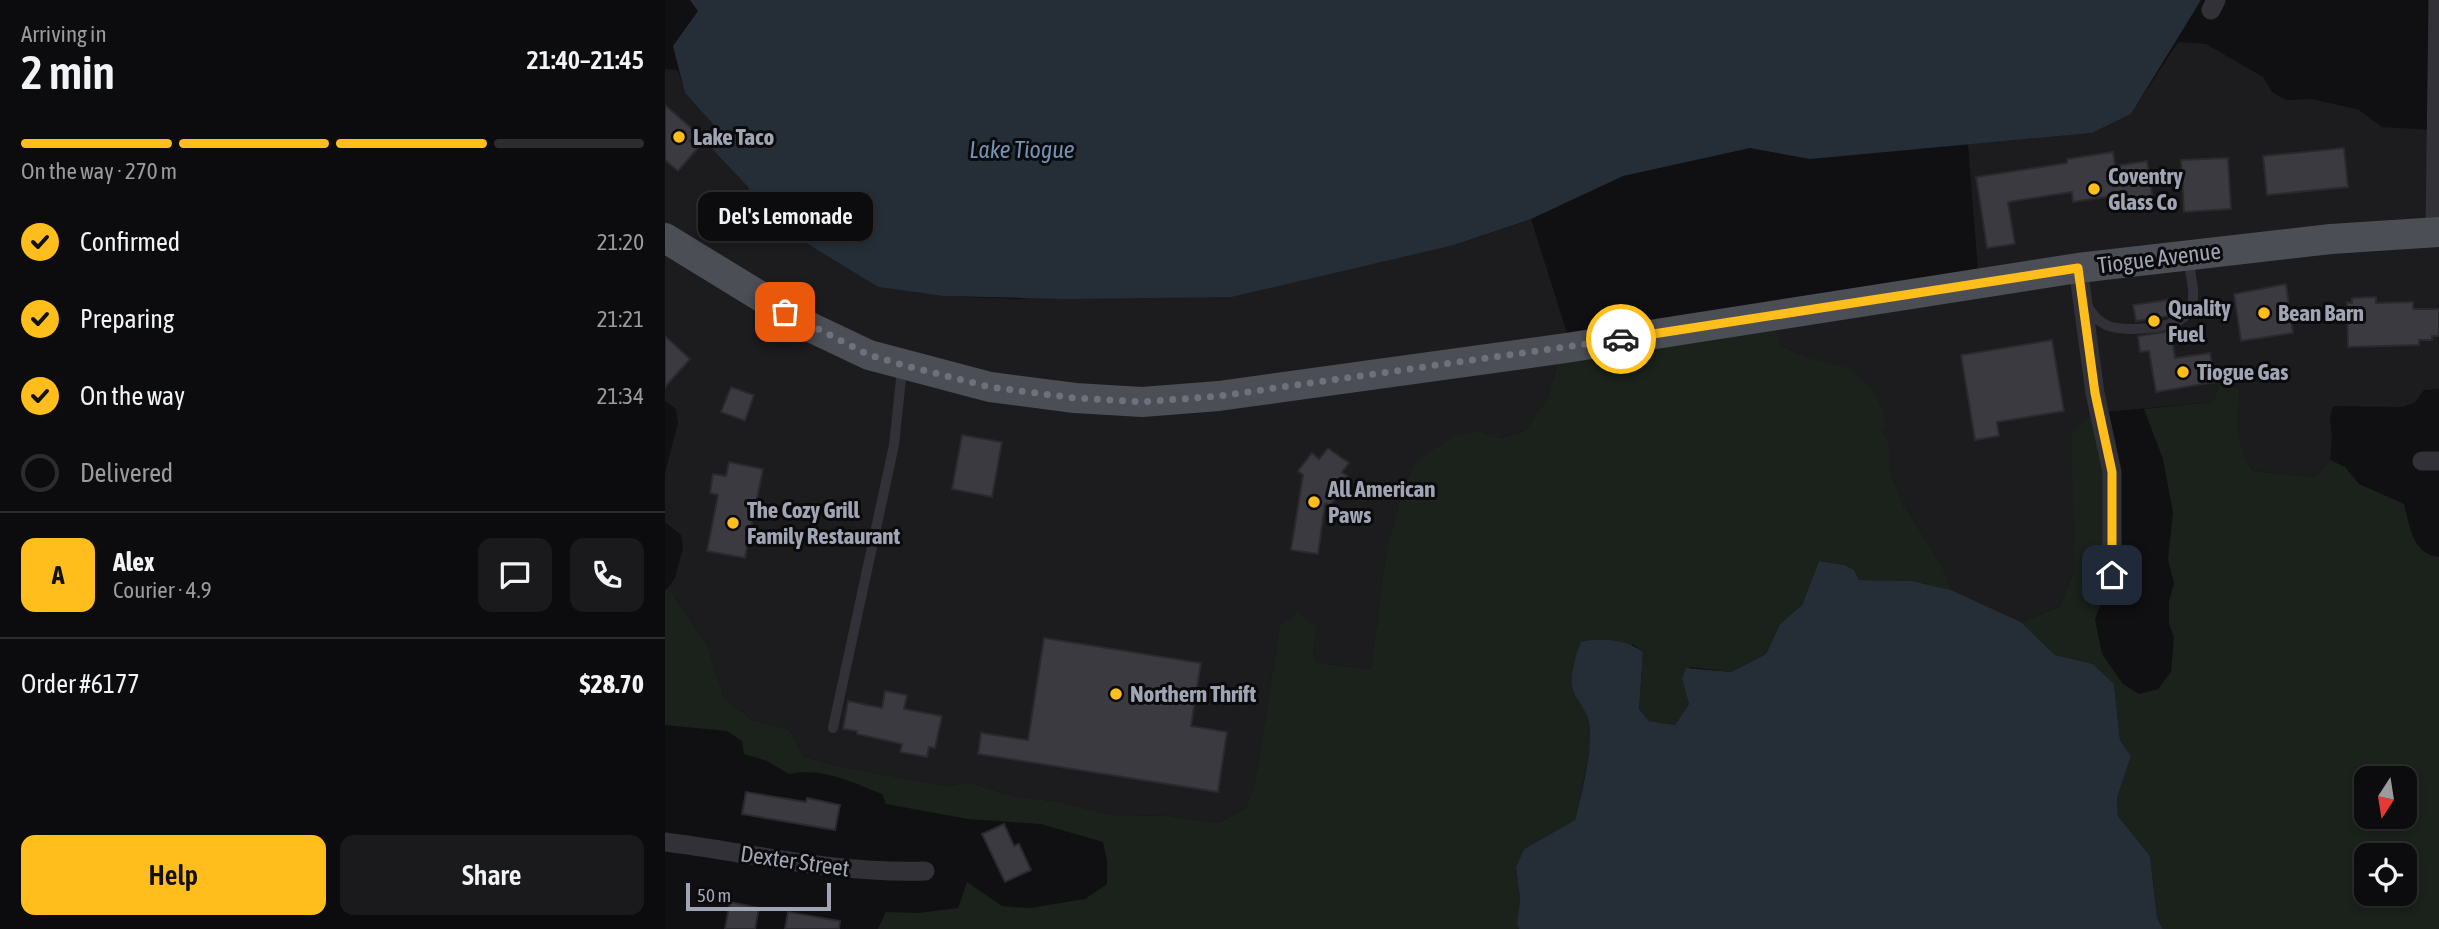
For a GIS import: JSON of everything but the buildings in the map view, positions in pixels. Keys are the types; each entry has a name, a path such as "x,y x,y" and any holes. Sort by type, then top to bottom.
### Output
{"main road":[{"name":"Tiogue Avenue","path":"665,238 812,328 869,355 990,387 1075,398 1142,402 1219,396 1566,348 2078,268 2332,239 2437,232"}],"street":[{"path":"2437,232 2438,0"},
{"path":"2078,268 2095,393 2112,472 2112,575"},
{"name":"Dexter Street","path":"665,842 838,867 887,872 925,871"}],"lane":[{"path":"2082,301 2095,318 2108,326 2127,330 2177,323 2190,312 2194,294 2187,255"},
{"path":"833,728 894,445 903,365"}],"shaded area":[{"path":"2178,42 2206,44 2263,77 2272,92 2286,100 2313,99 2359,110 2382,127 2434,130 2439,234 2439,389 2424,390 2415,402 2403,407 2333,406 2330,418 2330,460 2315,477 2253,471 2241,455 2237,428 2240,390 2221,381 2213,402 2094,413 2075,502 2075,569 2059,607 2021,622 1951,590 1943,570 1904,507 1889,469 1889,444 1809,358 1781,346 1772,319 1979,284 1968,144 2092,133 2131,114"},
{"path":"665,69 678,70 685,93 716,126 709,141 714,151 748,187 762,216 878,287 943,296 1020,299 1454,245 1531,219 1572,349 1558,363 1547,398 1526,430 1500,438 1479,431 1402,492 1386,551 1371,669 1317,663 1313,655 1317,628 1280,626 1254,786 1246,808 1218,823 1170,816 1112,815 1059,802 1012,796 969,782 947,786 842,767 803,756 789,729 752,720 724,698 708,647 668,588 675,578 683,548 681,535 665,522 665,473 678,423 676,409 665,401"},
{"path":"1772,319 1781,346 1809,358 1849,368 1872,389 1883,411 1885,427 1881,430 1889,444 1889,469 1904,507 1943,569 1951,590 1912,581 1859,580 1854,570 1845,565 1819,561 1802,605 1780,624 1766,654 1731,672 1690,667 1682,679 1689,704 1675,725 1649,721 1639,709 1643,652 1633,644 1572,688 1588,713 1591,725 1589,752 1575,820 1524,849 1516,867 1520,900 1517,924 1519,929 878,929 886,912 918,913 958,908 967,882 1002,906 1030,908 1085,899 1107,884 1107,860 1103,842 1041,824 968,819 886,804 882,794 848,781 814,772 789,774 767,761 744,754 742,741 727,731 665,725 665,590 668,588 708,647 724,698 752,720 789,729 803,756 842,767 947,786 969,782 1012,796 1059,802 1112,815 1170,816 1218,823 1246,808 1254,786 1280,626 1297,613 1317,628 1313,655 1317,663 1371,669 1386,551 1402,492 1417,460 1453,437 1479,431 1501,438 1526,430 1547,398 1558,363"},
{"path":"2221,381 2240,390 2240,442 2253,471 2315,477 2330,460 2345,467 2359,484 2404,504 2418,545 2430,555 2439,557 2439,929 2163,929 2157,918 2150,856 2118,816 2117,798 2131,756 2120,740 2114,684 2093,664 2055,655 2021,622 2059,607 2075,569 2071,433 2094,413 2102,432 2112,575 2095,619 2102,654 2123,684 2139,694 2158,689 2171,672 2174,637 2169,624 2169,601 2174,583 2168,559 2173,512 2163,459 2144,409 2213,402"}],"water":[{"name":"Lake Tiogue","path":"690,0 2201,0 2131,114 2092,133 1810,159 1750,148 1623,176 1531,219 1454,245 1231,297 1067,299 943,296 878,287 762,216 748,187 714,151 709,141 715,126 685,93 673,46 698,11"},
{"path":"1819,561 1845,565 1854,570 1859,580 1912,581 1951,590 2021,622 2055,655 2093,664 2114,684 2120,740 2131,756 2117,798 2118,816 2150,856 2157,918 2163,929 1519,929 1517,924 1520,900 1516,867 1524,849 1575,820 1583,786 1589,751 1589,723 1573,690 1572,679 1581,642 1614,641 1643,652 1639,709 1649,721 1675,725 1689,704 1682,679 1686,668 1731,672 1766,654 1780,624 1802,605"}],"way so far":[{"path":"785,312 869,355 990,387 1075,398 1142,402 1219,396 1621,339"}],"place":[{"name":"Lake Taco","path":"679,137"},
{"name":"Coventry Glass Co","path":"2094,189"},
{"name":"Del's Lemonade","path":"785,312"},
{"name":"Bean Barn","path":"2264,313"},
{"name":"Quality Fuel","path":"2154,321"},
{"name":"Tiogue Gas","path":"2183,372"},
{"name":"All American Paws","path":"1314,502"},
{"name":"The Cozy Grill Family Restaurant","path":"733,523"},
{"name":"Northern Thrift","path":"1116,694"}],"route":[{"path":"1621,339 2078,268 2095,393 2112,472 2112,575"}]}
